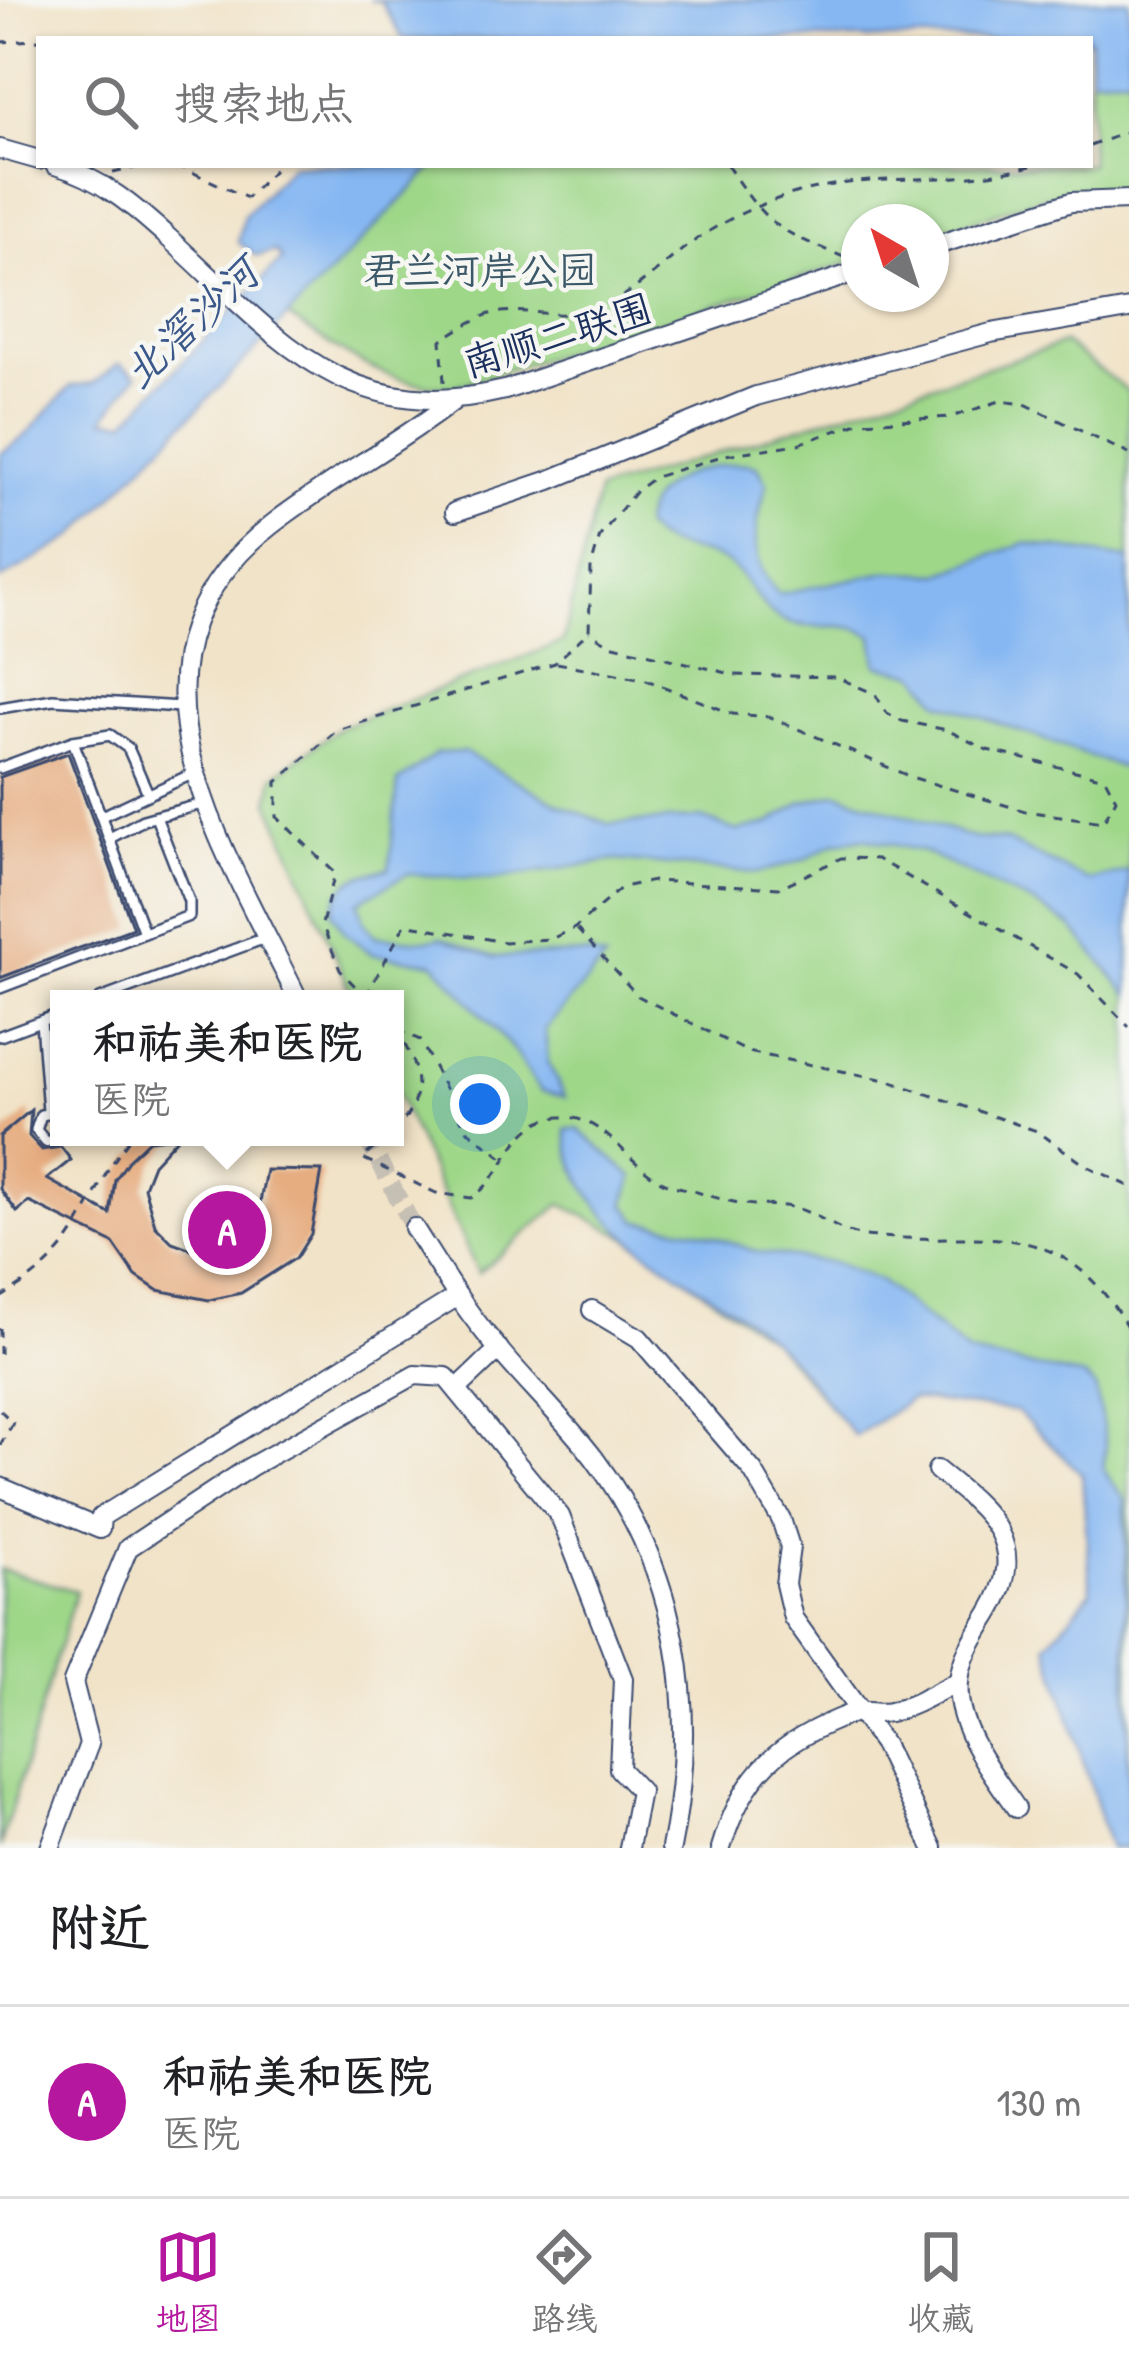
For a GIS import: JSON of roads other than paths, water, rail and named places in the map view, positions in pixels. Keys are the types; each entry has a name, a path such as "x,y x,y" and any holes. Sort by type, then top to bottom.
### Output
{"street":[{"path":"0,149 36,159"},
{"name":"南顺二联围","path":"64,168 91,179 142,214 286,346 356,384 411,402 449,402 841,273"},
{"path":"949,241 1071,202 1129,200"},
{"path":"455,512 550,480 756,396 992,333 1129,309"},
{"path":"294,990 202,804 192,774 181,707 196,627 234,563 266,529 449,402"},
{"path":"414,1228 499,1349 594,1459 626,1510 664,1594 676,1638 686,1722 671,1848"},
{"path":"0,1487 100,1529 101,1517 458,1296"},
{"path":"592,1310 639,1338 753,1471 781,1519 790,1547 785,1584 793,1618 883,1744 933,1848"},
{"path":"457,1389 499,1349"},
{"path":"50,1848 89,1744 74,1682 128,1549 250,1467 415,1375 446,1377 560,1516 623,1679 620,1769 640,1791 629,1848"},
{"path":"937,1470 993,1522 1011,1558 1005,1585 970,1643 958,1681 969,1730 1016,1808"},
{"path":"721,1848 739,1796 757,1769 790,1744 858,1710 886,1714 958,1681"}],"lane":[{"path":"0,707 53,699 181,707"},
{"path":"0,768 74,741 110,735 121,741 147,791"},
{"path":"74,741 144,933"},
{"path":"102,816 147,791 192,774"},
{"path":"110,838 156,817 202,804"},
{"path":"0,988 188,916 189,902 156,817"},
{"path":"124,990 268,937"},
{"path":"0,1036 50,1018"},
{"path":"41,1021 50,1084"},
{"path":"50,1114 38,1119 38,1135 50,1142"}],"water":[{"path":"369,0 1129,0 1129,76 1093,77 1093,36 401,36 381,1"},
{"path":"289,168 432,168 73,537 0,580 0,454 25,436 71,386 94,383 119,363 137,375 104,419 126,421 282,259 275,251 257,256 238,242 244,216"},
{"path":"717,466 758,467 767,484 756,542 762,569 779,594 887,572 940,574 1025,543 1129,559 1129,770 939,702 917,674 877,665 873,636 853,628 800,625 779,618 730,565 660,541 643,526 656,496 683,476"},
{"path":"464,752 560,805 608,824 701,818 737,831 768,824 803,802 838,793 972,838 1005,840 1089,881 1129,871 1129,995 1071,926 1036,905 921,851 864,838 834,843 806,859 758,873 616,860 494,879 407,874 358,902 365,924 376,937 440,937 493,957 588,954 605,960 545,1029 548,1063 565,1097 541,1091 510,1046 434,963 372,954 345,933 332,912 340,892 352,880 389,869 398,782 437,753"},
{"path":"566,1129 578,1129 633,1177 625,1204 638,1221 700,1231 757,1252 835,1263 880,1281 969,1354 1085,1377 1096,1389 1106,1446 1103,1470 1125,1500 1129,1848 1110,1848 1047,1645 1091,1592 1082,1474 1016,1411 911,1399 855,1436 771,1339 617,1227 593,1199 575,1167"}],"tunnel":[{"path":"371,1146 414,1228"}],"place":[{"name":"和祐美和医院","path":"227,1230"}],"park label":[{"name":"君兰河岸公园","path":"480,269"}],"water label":[{"name":"北滘沙河","path":"190,322"}]}
